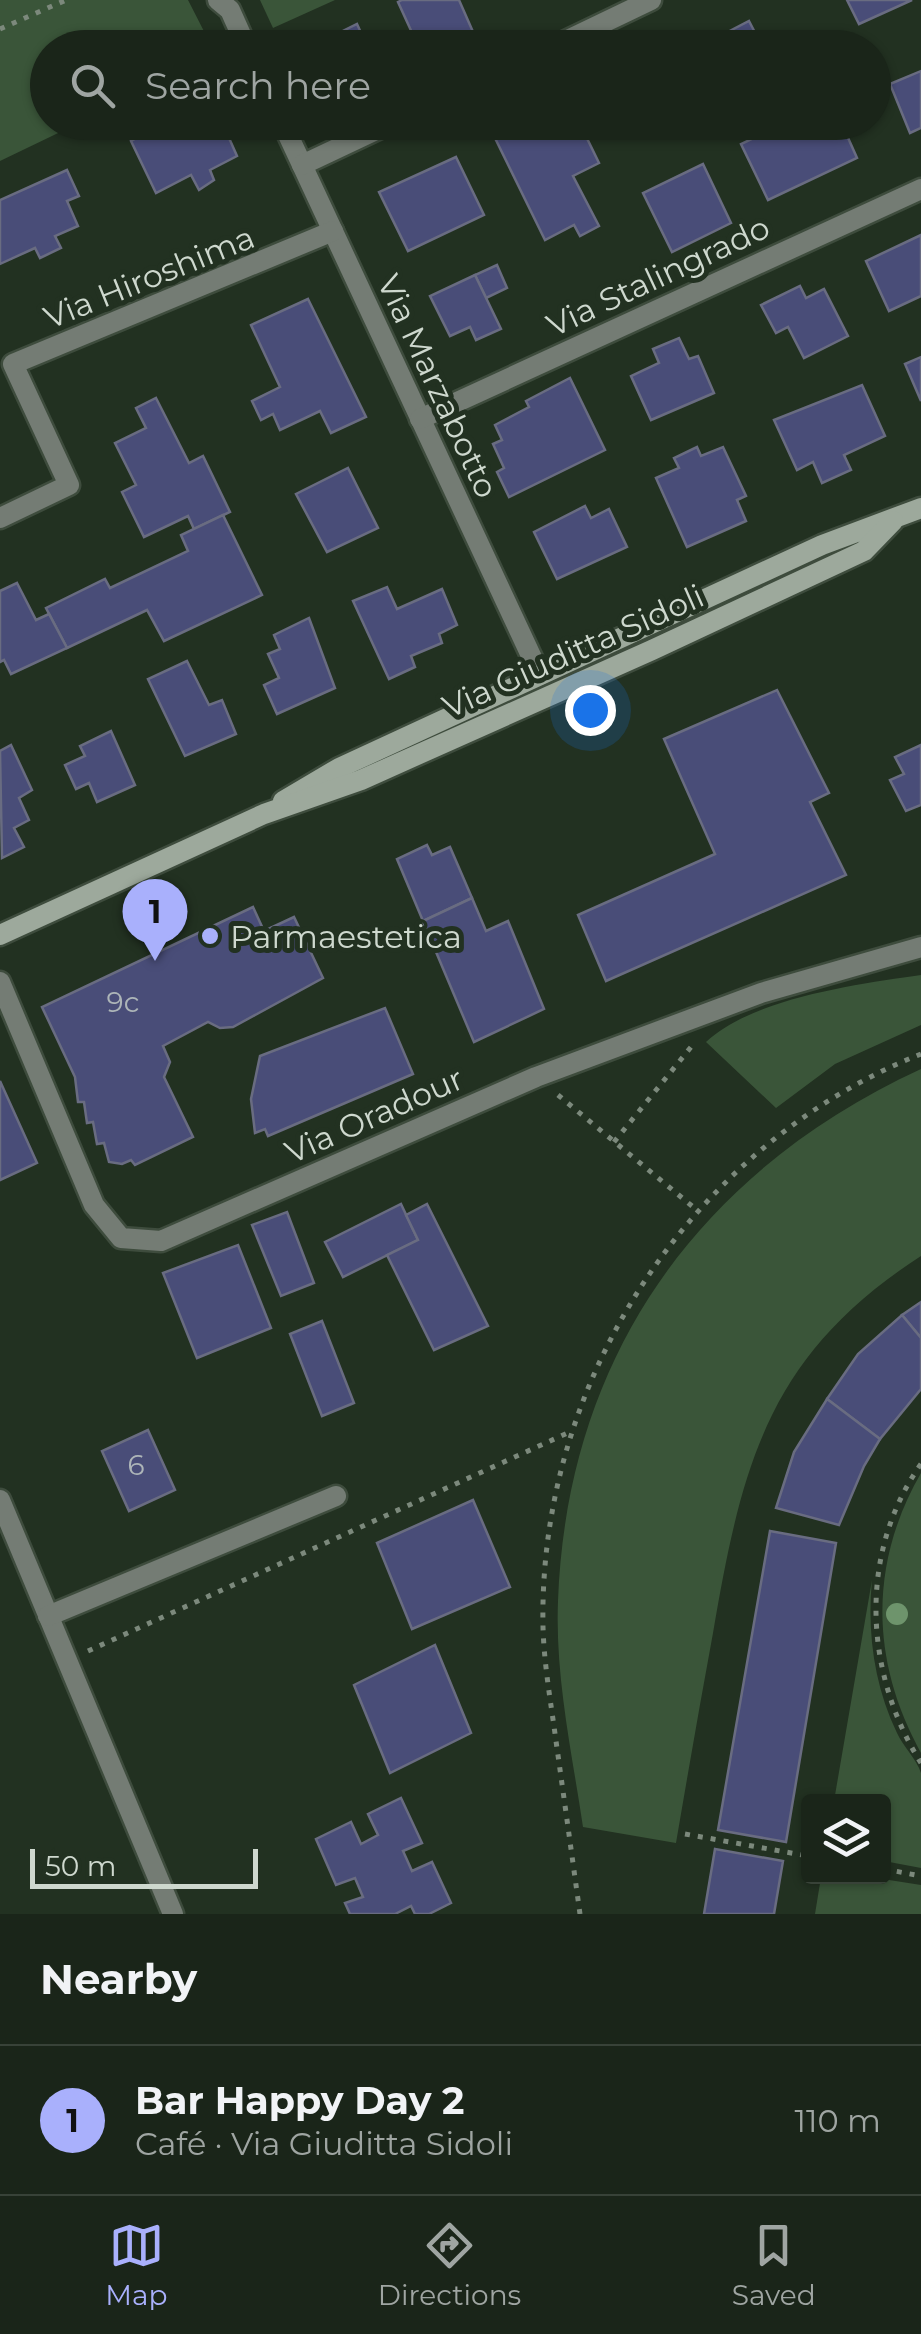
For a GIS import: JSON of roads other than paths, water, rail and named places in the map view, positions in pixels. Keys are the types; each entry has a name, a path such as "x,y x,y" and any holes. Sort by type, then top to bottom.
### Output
{"street":[{"path":"589,30 652,0"},
{"path":"227,4 239,30"},
{"name":"Via Marzabotto","path":"290,140 540,675"},
{"path":"302,166 356,140"},
{"name":"Via Stalingrado","path":"420,419 921,189"},
{"name":"Via Hiroshima","path":"0,518 68,485 13,364 333,231"},
{"name":"Via Giuditta Sidoli","path":"264,814 326,774 855,531 894,521 921,508"},
{"name":"Via Giuditta Sidoli","path":"0,935 264,814 360,780 688,633 864,551 894,521"},
{"name":"Via Oradour","path":"0,982 94,1205 121,1238 161,1241 536,1077 761,993 921,946"},
{"path":"48,1616 336,1496"},
{"path":"0,1500 173,1914"}],"place":[{"name":"Parmaestetica","path":"210,936"},
{"name":"Bar Happy Day 2","path":"155,961"}]}
